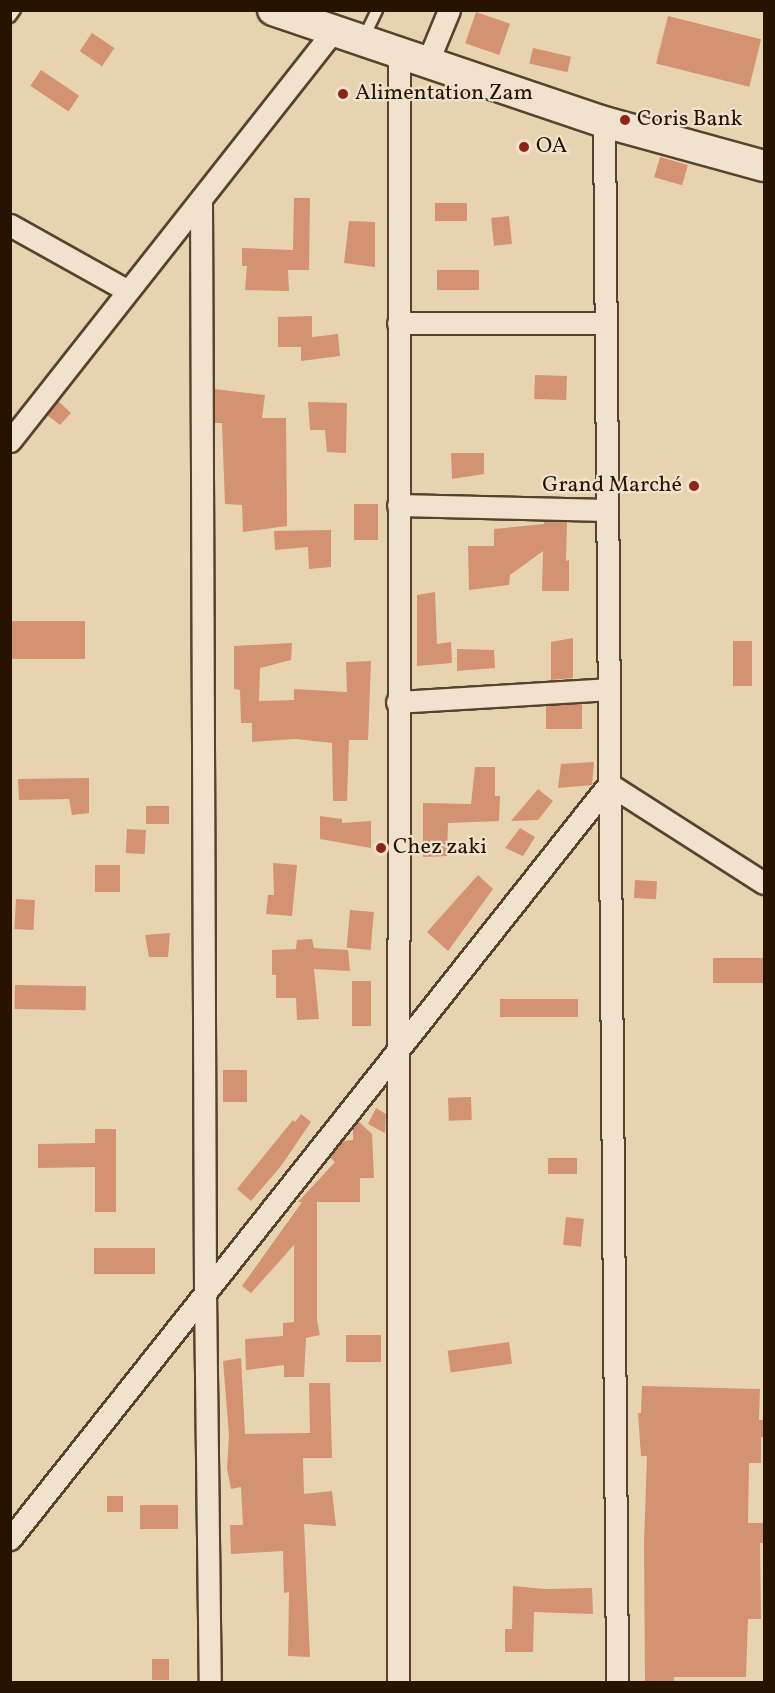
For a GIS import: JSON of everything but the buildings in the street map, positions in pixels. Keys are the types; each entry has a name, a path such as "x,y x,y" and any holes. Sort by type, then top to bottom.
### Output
{"main road":[{"path":"288,13 604,122 765,166"}],"street":[{"path":"428,61 449,10"},
{"path":"10,441 334,30"},
{"path":"398,1683 399,52"},
{"path":"604,122 617,1683"},
{"path":"201,200 205,1292 210,1683"},
{"path":"10,225 128,291"},
{"path":"398,323 605,323"},
{"path":"398,505 607,510"},
{"path":"397,702 609,689"},
{"path":"10,1539 609,784"},
{"path":"609,784 765,883"}],"lane":[{"path":"10,17 15,10"},
{"path":"363,39 376,10"}],"place":[{"name":"Alimentation Zam","path":"343,94"},
{"name":"Coris Bank","path":"625,120"},
{"name":"OA","path":"524,147"},
{"name":"Grand Marché","path":"694,486"},
{"name":"Chez zaki","path":"381,848"}]}
